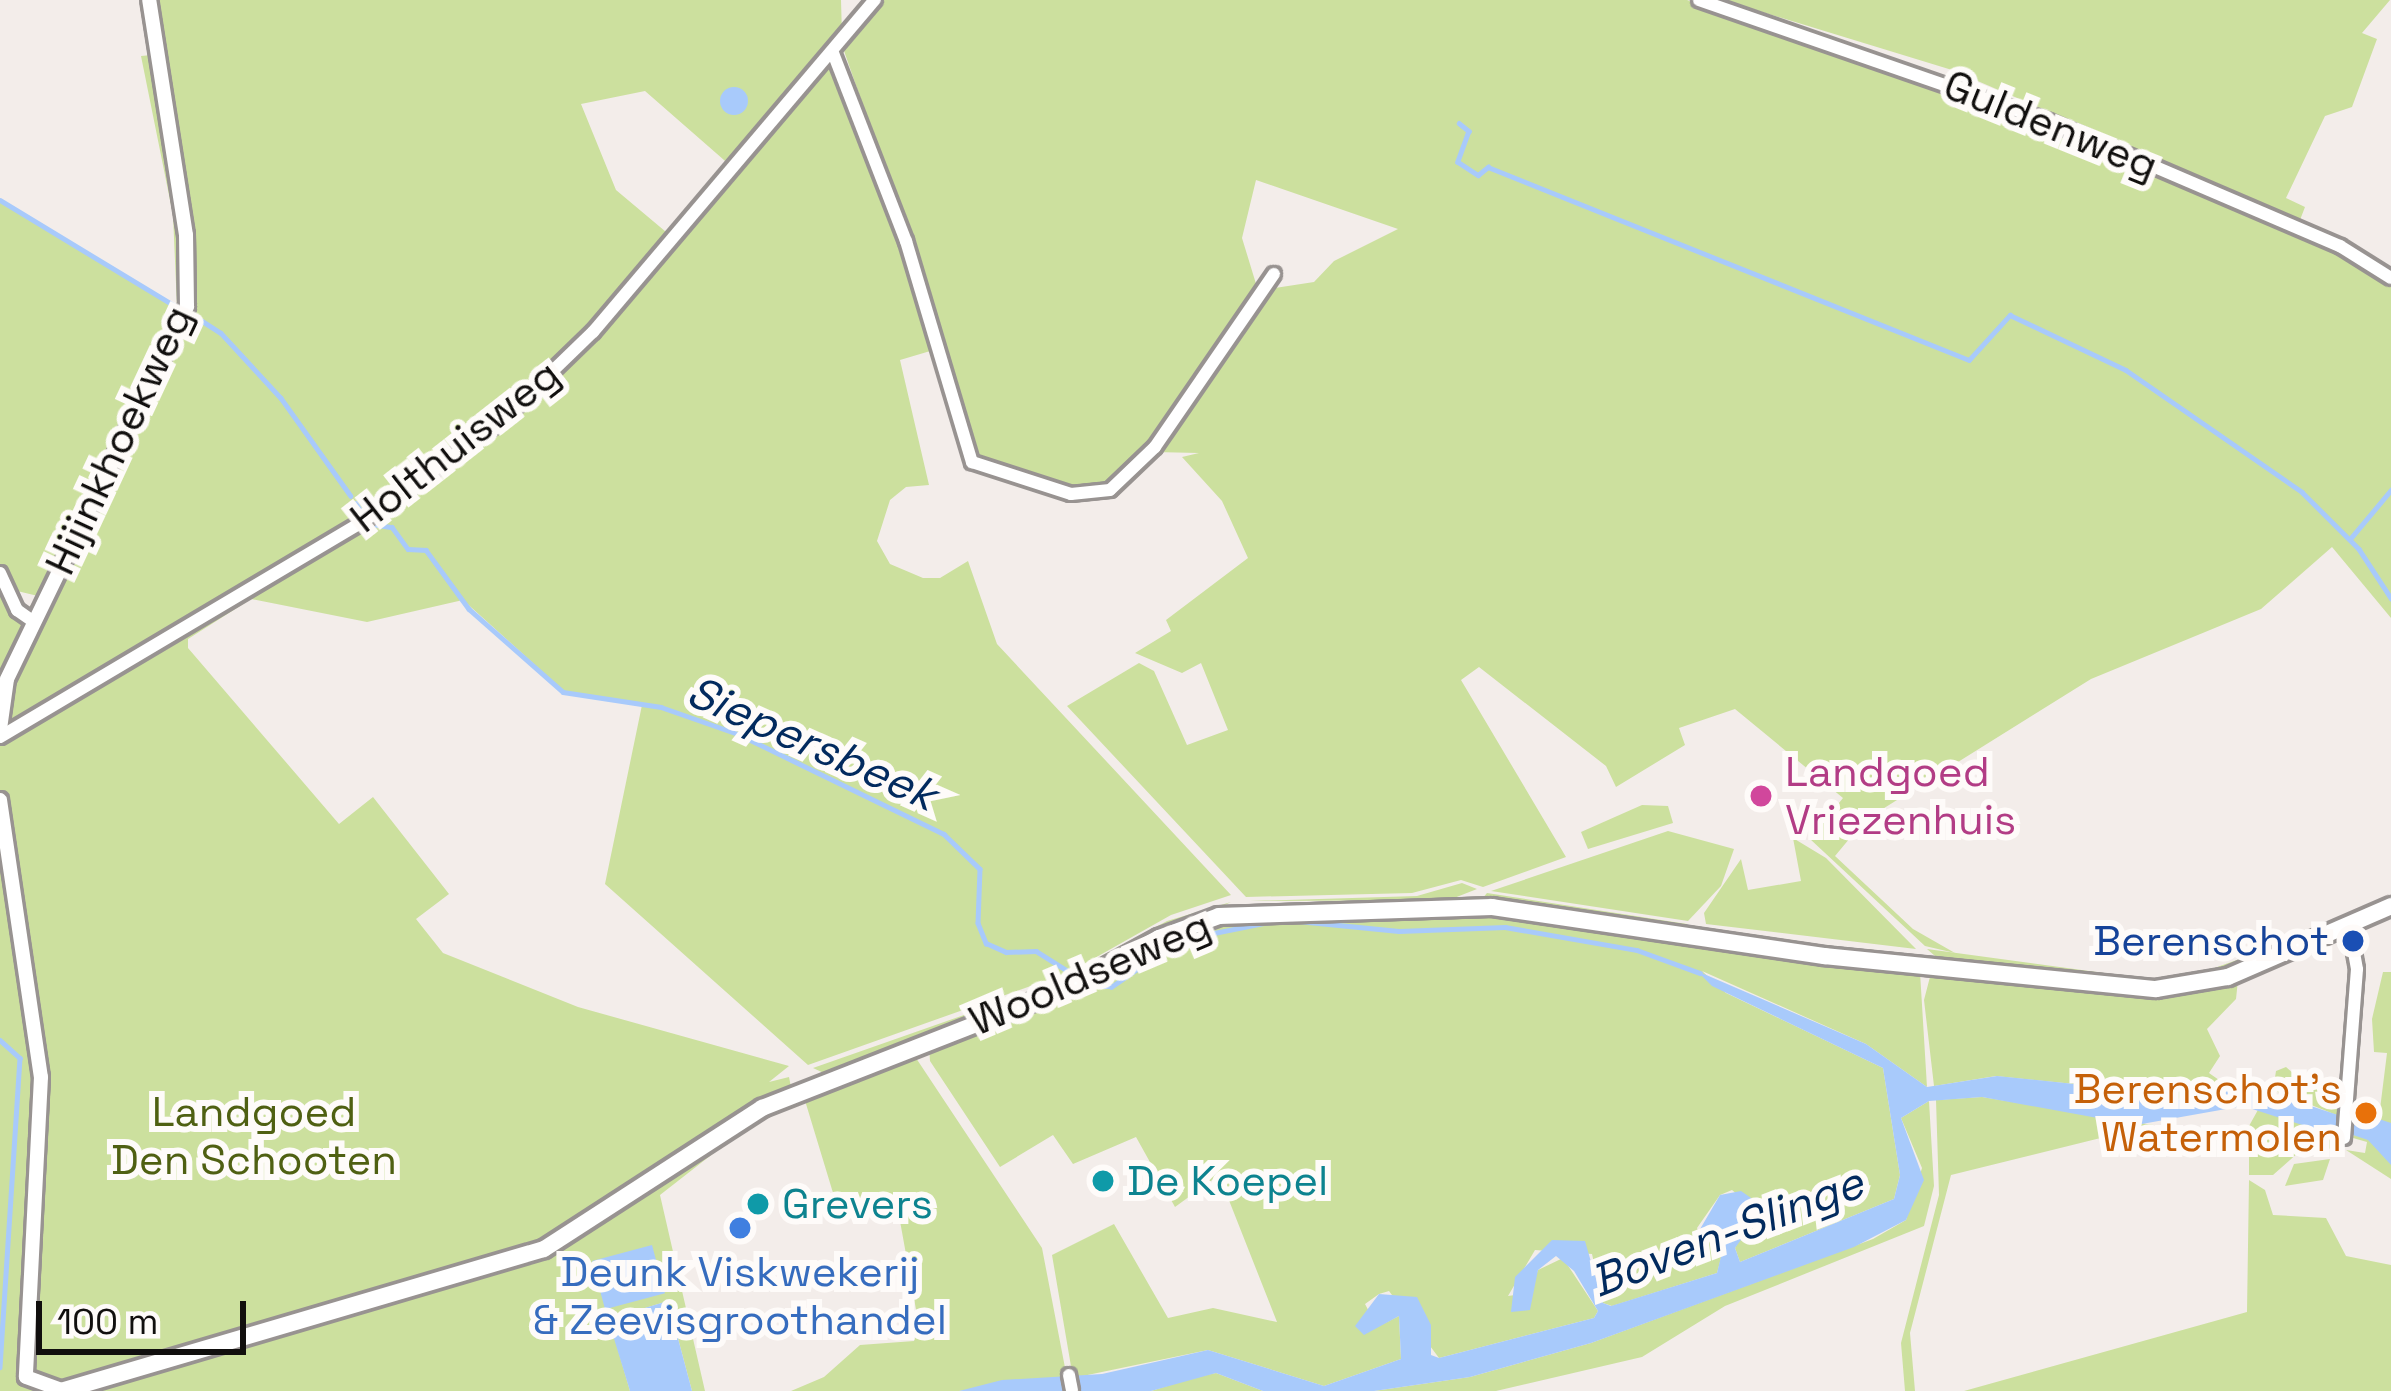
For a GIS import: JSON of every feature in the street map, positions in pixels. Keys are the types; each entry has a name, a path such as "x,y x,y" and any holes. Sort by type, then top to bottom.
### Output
{"main road":[{"name":"Wooldseweg","path":"62,1391 544,1250 762,1108 1066,989 1159,938 1219,916 1492,907 1824,956 2156,989 2228,977 2391,906"}],"street":[{"name":"Hijinkhoekweg","path":"0,733 4,685 187,306 186,235 149,0"},
{"name":"Holthuisweg","path":"0,733 367,519 501,421 593,332 875,0"},
{"name":"Guldenweg","path":"1699,0 1992,98 2340,246 2391,278"},
{"path":"833,53 906,241 972,462 1071,494 1110,490 1155,447 1274,274"},
{"path":"0,572 17,610 34,622"},
{"path":"0,800 41,1076 26,1384 62,1391"},
{"path":"2344,1138 2357,969 2349,925"},
{"path":"1069,1375 1072,1391"}],"green space":[{"name":"Landgoed Den Schooten","path":"154,0 841,0 842,35 732,167 645,91 581,104 616,190 672,237 572,350 500,415 367,514 159,642 166,650 370,522 504,424 595,335 830,64 937,349 900,360 929,485 906,487 890,500 877,541 890,564 923,578 940,578 968,561 997,644 1231,895 1171,915 1070,972 808,1065 605,884 642,705 564,691 463,600 367,622 251,599 188,639 188,648 339,824 373,797 449,894 416,919 443,953 578,1007 789,1066 769,1082 789,1077 792,1092 660,1195 705,1391 692,1391 668,1301 609,1319 630,1391 0,1391 0,583 18,621 38,596 13,590 0,568 0,200 177,307 173,215 141,56 152,55 181,245 181,313 75,550 184,331 194,291"},
{"path":"880,0 1687,0 2047,124 2351,257 2391,283 2391,618 2332,547 2261,609 2091,679 1865,820 1835,856 1913,929 1955,953 1925,946 1810,839 1843,798 1735,709 1679,728 1685,745 1616,787 1606,766 1479,667 1461,680 1566,857 1483,887 1461,880 1412,893 1246,897 1067,706 1139,663 1154,671 1187,745 1228,730 1201,663 1182,673 1135,653 1171,631 1166,620 1248,558 1222,501 1182,457 1199,453 1154,452 1269,289 1314,282 1334,261 1398,229 1256,180 1242,238 1257,287 1136,463 1104,487 1077,491 971,457 928,292 843,48"},
{"path":"1723,0 2390,0 2362,33 2377,39 2352,107 2325,116 2286,198 2305,207 2300,220 1952,70"},
{"path":"1642,805 1668,806 1673,823 1588,849 1581,832"},
{"path":"1668,831 1734,849 1721,886 1688,921 1491,891"},
{"path":"1793,838 1826,858 1916,949 1706,924 1704,913 1741,859 1748,890 1801,881"},
{"path":"1462,883 1477,889 1449,900 1250,901 1417,896"},
{"path":"1487,893 1687,924 1686,930 1481,900"},
{"path":"1231,902 1063,985 826,1074 813,1068 1041,988 1167,921"},
{"path":"1466,911 1920,972 1927,1087 1866,1044 1702,971 1726,993 1883,1068 1900,1175 1894,1199 1740,1262 1735,1248 1754,1208 1732,1190 1720,1195 1697,1228 1703,1243 1727,1236 1717,1273 1612,1306 1603,1303 1592,1254 1535,1250 1508,1296 1530,1293 1538,1270 1563,1258 1598,1311 1594,1318 1439,1358 1389,1291 1379,1294 1365,1304 1377,1327 1399,1316 1401,1359 1324,1386 1208,1350 1073,1378 1052,1255 1114,1224 1168,1318 1213,1308 1277,1322 1219,1175 1175,1207 1136,1137 1073,1164 1053,1135 1000,1167 930,1061 929,1047 1205,925"},
{"path":"2307,935 2234,967 2156,982 1942,962 1927,949 2148,979 2206,971"},
{"path":"2383,972 2391,972 2391,1179 2346,1150 2365,1153 2367,1142 2353,1138 2356,1126 2373,1132 2379,1117 2387,1053 2374,1052 2372,1019"},
{"path":"1931,973 2153,995 2238,980 2236,999 2207,1029 2220,1056 2209,1073 2229,1087 2156,1104 2084,1085 1996,1076 1934,1086 1924,1000"},
{"path":"914,1055 1042,1248 1067,1378 959,1391 791,1391 824,1377 860,1345 914,1341 919,1326 896,1199 884,1193 837,1206 803,1094"},
{"path":"2286,1067 2303,1082 2341,1095 2339,1116 2273,1090 2276,1071"},
{"path":"1982,1097 2153,1125 1951,1175 1910,1333 1915,1391 1905,1391 1901,1343 1939,1195 1936,1100"},
{"path":"1929,1101 1934,1186 1924,1226 1725,1306 1642,1357 1496,1391 1374,1391 1470,1377 1591,1343 1873,1239 1906,1220 1922,1168 1901,1118"},
{"path":"2259,1108 2339,1137 2336,1148 2299,1152 2273,1175 2249,1175 2249,1126"},
{"path":"2330,1159 2323,1180 2285,1186 2294,1164"},
{"path":"2249,1180 2265,1190 2273,1215 2326,1218 2346,1256 2391,1265 2391,1391 1964,1391 2247,1312"},
{"path":"1216,1373 1263,1391 1151,1391 1196,1377"}],"water":[{"path":"734,87 744,91 748,101 744,111 734,115 724,111 720,101 724,91"},
{"name":"Boven-Slinge","path":"1697,971 1866,1044 1927,1087 1997,1076 2084,1085 2156,1104 2250,1086 2344,1117 2340,1137 2243,1106 2136,1125 1982,1097 1929,1101 1901,1118 1924,1180 1906,1220 1854,1247 1591,1343 1470,1377 1374,1391 1263,1391 1216,1373 1151,1391 959,1391 1002,1380 1102,1374 1208,1350 1324,1386 1401,1359 1399,1316 1364,1335 1355,1326 1379,1294 1417,1297 1431,1325 1431,1355 1439,1358 1594,1318 1598,1311 1574,1271 1556,1256 1538,1270 1530,1310 1511,1312 1515,1277 1552,1240 1585,1241 1603,1303 1611,1306 1717,1273 1726,1236 1703,1243 1696,1236 1720,1195 1741,1191 1754,1200 1749,1229 1735,1248 1740,1262 1894,1199 1900,1175 1883,1068 1712,986"},
{"path":"2373,1117 2391,1123 2391,1165 2368,1140 2350,1134 2353,1121 2370,1125"},
{"path":"652,1245 665,1293 605,1309 592,1261"},
{"path":"668,1301 692,1391 630,1391 608,1319"}],"waterway":[{"path":"1459,123 1469,131 1458,162 1478,175 1488,167 1969,360 2010,315 2126,370 2302,492 2359,549 2391,598"},
{"name":"Siepersbeek","path":"0,200 178,308"},
{"name":"Siepersbeek","path":"193,315 221,333 281,398 351,496"},
{"path":"2350,539 2391,490"},
{"name":"Siepersbeek","path":"356,503 363,514"},
{"name":"Siepersbeek","path":"372,524 392,527 408,549 426,550 469,609 563,692 661,707 738,734 944,834 980,869 978,923 986,943 1006,952 1036,951 1066,970"},
{"name":"Siepersbeek","path":"1298,921 1399,931 1505,927 1637,950 1700,973"},
{"name":"Siepersbeek","path":"1094,987 1111,987 1179,940 1269,922"},
{"path":"0,1040 20,1058 0,1367"}],"place":[{"name":"Landgoed Vriezenhuis","path":"1761,796"},
{"name":"Berenschot","path":"2353,941"},
{"name":"Berenschot's Watermolen","path":"2366,1113"},
{"name":"De Koepel","path":"1103,1181"},
{"name":"Grevers","path":"758,1204"},
{"name":"Deunk Viskwekerij & Zeevisgroothandel","path":"740,1228"}]}
